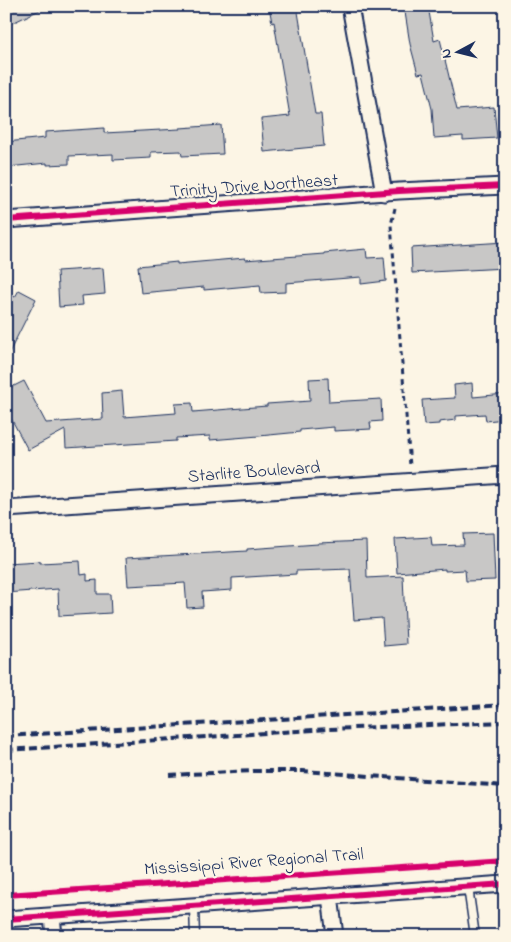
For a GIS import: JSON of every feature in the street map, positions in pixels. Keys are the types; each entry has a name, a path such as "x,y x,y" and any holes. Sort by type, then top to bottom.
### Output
{"street":[{"path":"350,6 391,192"},
{"name":"Trinity Drive Northeast","path":"6,220 391,192 505,186"},
{"name":"Starlite Boulevard","path":"6,509 505,475"},
{"path":"6,919 505,884"},
{"path":"330,896 335,936"},
{"path":"52,916 54,936"}],"lane":[{"path":"468,887 475,936"},
{"path":"194,906 195,936"}],"path":[{"path":"391,192 391,225 411,481"}],"building":[{"path":"6,6 48,6 6,26"},
{"path":"269,6 297,6 315,114 321,114 324,146 264,152 261,119 290,116 274,22 272,23"},
{"path":"404,6 428,6 434,41 440,39 457,110 494,107 497,138 463,140 463,136 434,138 432,109 423,73 418,74 410,44"},
{"path":"221,125 223,154 182,156 181,151 151,152 151,158 113,160 113,154 69,156 69,164 47,165 47,163 8,167 8,163 6,163 6,142 45,138 45,132 104,128 104,133"},
{"path":"505,242 505,268 412,273 411,248"},
{"path":"366,249 367,258 384,257 386,281 361,284 361,277 286,283 286,292 261,293 260,285 204,290 204,287 141,293 138,266 245,258 245,260"},
{"path":"103,268 105,294 82,296 83,305 59,307 57,271"},
{"path":"19,290 36,299 6,359 6,292 15,297"},
{"path":"328,378 329,402 381,399 382,421 370,422 371,429 334,431 334,427 210,440 210,436 176,438 176,441 66,448 65,430 28,450 6,409 6,390 24,381 46,423 103,419 102,393 122,391 124,417 176,413 175,404 192,403 193,412 310,401 309,379"},
{"path":"472,383 473,397 505,394 505,419 486,421 485,414 456,416 456,420 424,425 422,400 455,398 454,385"},
{"path":"493,533 495,580 466,581 465,570 445,571 445,569 397,573 395,539 431,537 432,546 464,545 463,534"},
{"path":"366,541 367,578 403,576 406,644 384,646 382,618 354,620 350,569 296,571 296,574 232,578 232,590 202,592 203,607 187,608 185,583 128,586 126,558 247,551 247,549 318,543"},
{"path":"40,561 40,563 80,561 81,575 87,574 87,581 97,580 97,594 110,594 111,613 59,616 58,589 6,593 6,563"}],"railway":[{"path":"6,736 505,705"},
{"path":"6,750 328,729 505,722"},
{"path":"169,775 303,771 505,786"}],"cycle path":[{"path":"6,220 399,191 505,186"},
{"name":"Mississippi River Regional Trail","path":"6,895 505,861"},
{"path":"6,919 505,884"}]}
